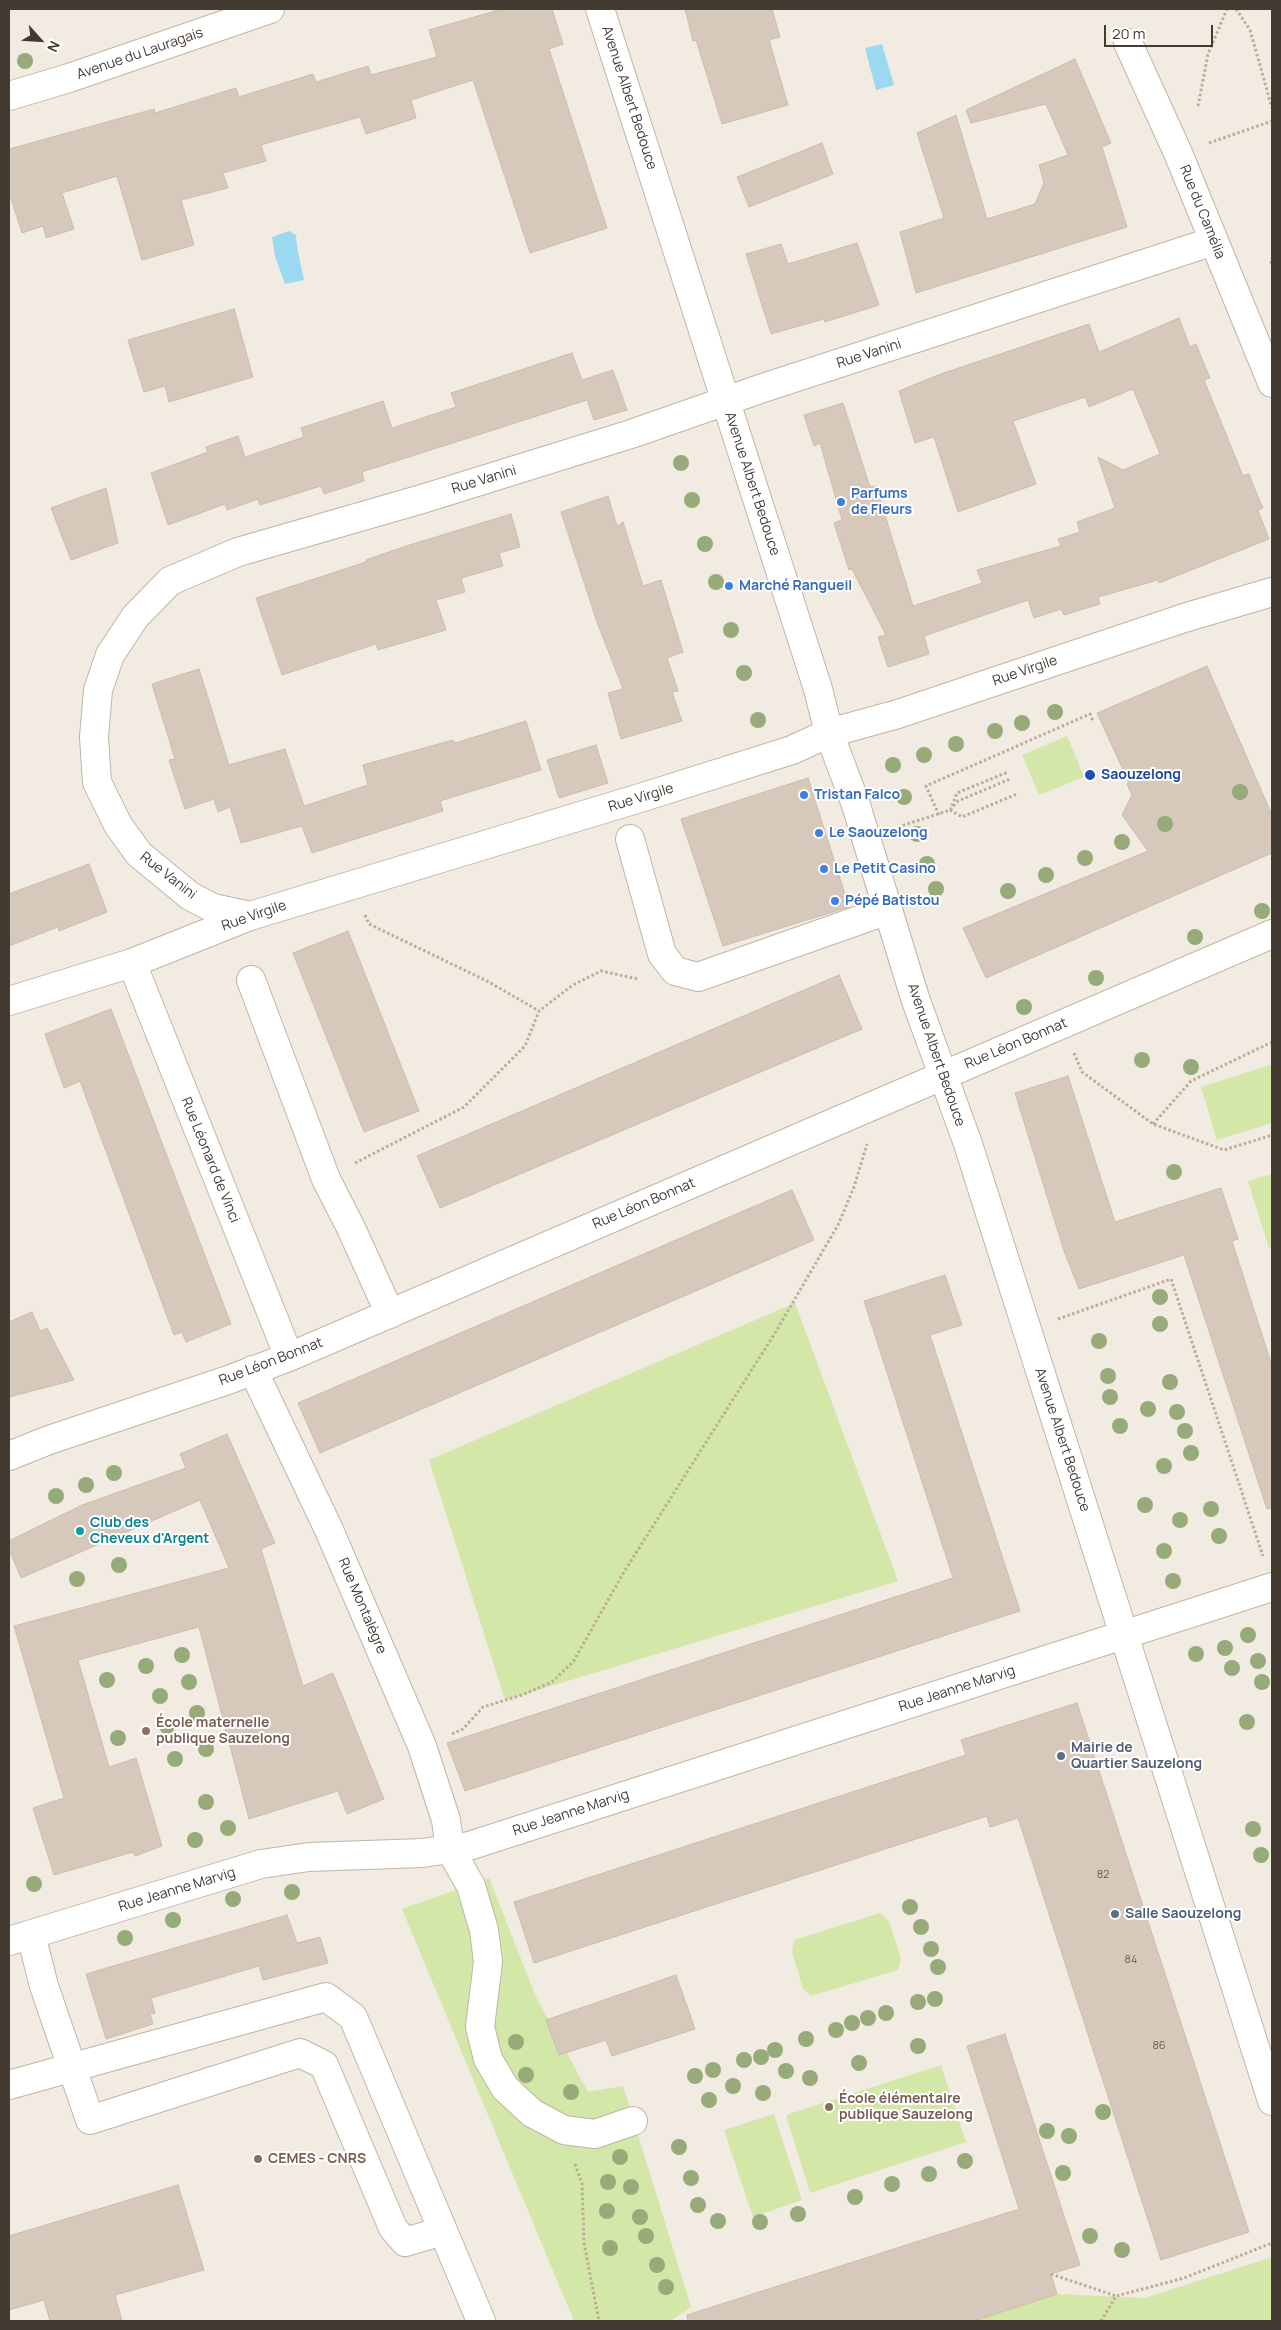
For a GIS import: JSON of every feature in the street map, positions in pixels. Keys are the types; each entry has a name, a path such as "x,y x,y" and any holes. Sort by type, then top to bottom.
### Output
{"street":[{"name":"Avenue du Lauragais","path":"9,96 270,9"},
{"name":"Avenue Albert Bedouce","path":"600,9 818,689 829,734 855,802 888,910 968,1144 1272,2097"},
{"name":"Rue du Camélia","path":"1128,43 1178,153 1272,383"},
{"name":"Rue Vanini","path":"250,916 213,908 190,896 139,854 118,826 97,782 94,737 98,690 110,655 135,618 170,581 238,552 422,499 631,434 1214,241"},
{"name":"Rue Virgile","path":"9,1001 132,962 250,916 792,750 829,734 917,708 1184,618 1272,592"},
{"path":"630,839 662,954 675,971 698,977 888,910"},
{"name":"Rue Léon Bonnat","path":"9,1456 289,1357 1272,934"},
{"name":"Rue Léonard de Vinci","path":"132,962 289,1357"},
{"path":"251,980 326,1179 351,1228 390,1314"},
{"name":"Rue Montalègre","path":"253,1370 329,1530 422,1746 446,1820 450,1850"},
{"name":"Rue Jeanne Marvig","path":"20,1938 260,1864 309,1857 423,1853 469,1846 1124,1634 1269,1576"},
{"path":"450,1850 471,1886 484,1930 488,1962 480,2027 488,2059 505,2088 532,2113 564,2130 595,2134 633,2121"},
{"path":"20,1938 44,1986 90,2120 300,2053 324,2065 393,2228 405,2242 443,2231"},
{"path":"9,2085 72,2066 326,1998 353,2016 481,2321"}],"path":[{"path":"1198,106 1208,54 1227,9"},
{"path":"1236,9 1250,30 1272,108"},
{"path":"1178,153 1272,121"},
{"path":"939,815 926,786 1090,714 1094,721"},
{"path":"950,810 957,793 1008,772"},
{"path":"896,828 939,815 950,810 958,801 1010,778"},
{"path":"950,810 962,817 1017,794"},
{"path":"353,885 369,924 489,982 539,1011"},
{"path":"326,1179 464,1107 525,1046 539,1011 573,985 601,971 643,980"},
{"path":"1062,1025 1082,1072 1153,1124 1224,1150 1272,1135"},
{"path":"1153,1124 1192,1081 1272,1042"},
{"path":"422,1746 463,1729 483,1707 522,1695 552,1682 573,1662 624,1572 775,1333 838,1225 854,1187 868,1138"},
{"path":"1068,1315 1171,1280 1269,1576"},
{"path":"564,2130 582,2184 584,2243 599,2321"},
{"path":"1051,2274 1116,2296 1184,2278 1272,2243"},
{"path":"1101,2321 1116,2296"}],"green space":[{"path":"1067,736 1084,777 1039,795 1022,755"},
{"path":"1270,1065 1272,1071 1272,1123 1217,1140 1201,1087"},
{"path":"1272,1174 1272,1247 1269,1248 1248,1181"},
{"path":"795,1303 898,1581 505,1700 429,1460"},
{"path":"489,1878 536,1997 588,2092 623,2086 691,2307 670,2321 574,2321 402,1909"},
{"path":"880,1913 889,1921 901,1958 898,1970 811,1996 803,1989 792,1952 794,1940"},
{"path":"941,2065 966,2142 810,2193 786,2115"},
{"path":"774,2114 802,2200 753,2217 724,2130"},
{"path":"1272,2257 1272,2321 974,2321 1057,2294 1145,2298"}],"water":[{"path":"882,44 894,85 876,90 865,48"},
{"path":"289,231 296,235 304,280 285,284 275,256 272,237"}],"building":[{"path":"502,9 552,9 563,44 549,49 607,228 530,253 473,80 411,100 416,118 366,134 360,117 261,145 266,161 223,173 228,188 181,200 194,245 142,260 117,176 62,193 74,229 46,238 43,226 22,233 9,192 9,149 154,109 155,113 236,88 239,97 313,74 316,82 368,66 371,75 437,57 429,30"},
{"path":"685,9 772,9 780,37 769,40 788,105 722,124 696,40 693,41"},
{"path":"1075,59 1111,143 1102,147 1127,227 916,293 900,232 944,218 917,133 956,115 987,219 1035,204 1044,183 1039,165 1068,155 1046,104 971,123 966,110"},
{"path":"822,143 833,174 749,207 737,177"},
{"path":"857,243 879,305 825,322 824,319 771,334 746,254 781,244 788,264"},
{"path":"234,309 253,377 169,402 165,386 144,392 128,340"},
{"path":"1179,318 1190,347 1196,344 1210,378 1204,380 1243,476 1249,474 1263,508 1258,510 1269,539 1159,583 1158,580 1098,597 1100,604 1064,615 1061,609 1034,618 1028,600 924,636 929,654 888,667 878,637 886,635 852,569 849,570 834,523 842,520 820,443 814,446 804,415 843,403 870,487 876,486 913,606 982,583 977,570 1061,546 1058,539 1080,532 1077,522 1115,508 1098,457 1123,470 1160,454 1133,389 1089,407 1085,397 1013,421 1036,484 958,512 934,437 915,443 899,391 938,375 1089,324 1099,352"},
{"path":"572,353 582,380 613,370 627,410 594,420 587,400 362,472 364,481 324,494 321,486 260,505 258,499 227,510 225,504 168,525 151,473 208,452 206,447 238,436 245,457 304,437 301,428 383,401 392,428 456,407 451,393"},
{"path":"106,488 118,543 71,560 51,508"},
{"path":"608,496 617,526 623,522 643,586 661,580 683,652 667,658 678,691 672,692 682,721 621,739 608,693 623,689 597,622 561,512"},
{"path":"511,514 520,547 499,553 503,566 461,578 465,592 436,600 446,630 378,650 376,644 282,675 256,598 366,562 366,560 403,547"},
{"path":"1207,666 1272,815 1272,853 986,978 963,928 1148,851 1122,815 1132,795 1127,784 1129,783 1097,713"},
{"path":"199,669 229,765 285,749 304,806 368,785 363,765 453,740 455,743 526,721 541,770 440,801 443,811 312,853 302,826 241,843 230,807 218,812 214,799 185,809 169,760 175,759 152,684"},
{"path":"596,745 608,783 559,798 547,760"},
{"path":"808,778 849,907 723,946 681,819"},
{"path":"89,864 107,912 59,931 58,927 9,946 9,894"},
{"path":"348,931 419,1111 364,1132 293,953"},
{"path":"839,975 862,1029 440,1208 417,1156"},
{"path":"111,1009 231,1324 186,1342 182,1332 174,1335 80,1081 64,1088 45,1034"},
{"path":"1068,1076 1115,1222 1221,1188 1238,1239 1232,1241 1272,1366 1272,1508 1267,1509 1184,1255 1079,1289 1064,1251 1015,1093"},
{"path":"792,1190 814,1240 320,1453 298,1403"},
{"path":"945,1275 962,1325 930,1335 1020,1611 465,1791 447,1743 953,1578 864,1301"},
{"path":"32,1312 40,1331 47,1328 74,1380 9,1397 9,1322"},
{"path":"227,1434 275,1543 261,1549 303,1686 333,1673 384,1799 347,1814 338,1791 249,1819 199,1627 78,1660 109,1767 136,1758 162,1846 135,1856 133,1852 54,1875 33,1808 64,1798 14,1626 229,1568 200,1500 21,1578 9,1549 9,1541 82,1505 186,1468 180,1454"},
{"path":"1077,1703 1249,2232 1161,2260 1018,1818 990,1827 987,1816 534,1963 514,1902 966,1755 961,1740"},
{"path":"287,1915 297,1943 320,1937 328,1963 263,1980 259,1966 151,1998 155,2013 150,2014 153,2024 106,2039 86,1974"},
{"path":"676,1975 695,2029 612,2056 606,2040 559,2055 546,2020"},
{"path":"1005,2034 1080,2265 1051,2274 1057,2294 974,2321 688,2321 687,2315 1019,2209 967,2046"},
{"path":"178,2185 204,2270 115,2295 122,2321 50,2321 44,2300 9,2310 9,2236"}],"place":[{"name":"Parfums de Fleurs","path":"841,502"},
{"name":"Marché Rangueil","path":"729,586"},
{"name":"Saouzelong","path":"1090,775"},
{"name":"Tristan Falco","path":"804,795"},
{"name":"Le Saouzelong","path":"819,833"},
{"name":"Le Petit Casino","path":"824,869"},
{"name":"Pépé Batistou","path":"835,901"},
{"name":"Club des Cheveux d'Argent","path":"80,1531"},
{"name":"École maternelle publique Sauzelong","path":"146,1731"},
{"name":"Mairie de Quartier Sauzelong","path":"1061,1756"},
{"name":"Salle Saouzelong","path":"1115,1914"},
{"name":"École élémentaire publique Sauzelong","path":"829,2107"},
{"name":"CEMES - CNRS","path":"258,2159"}]}
